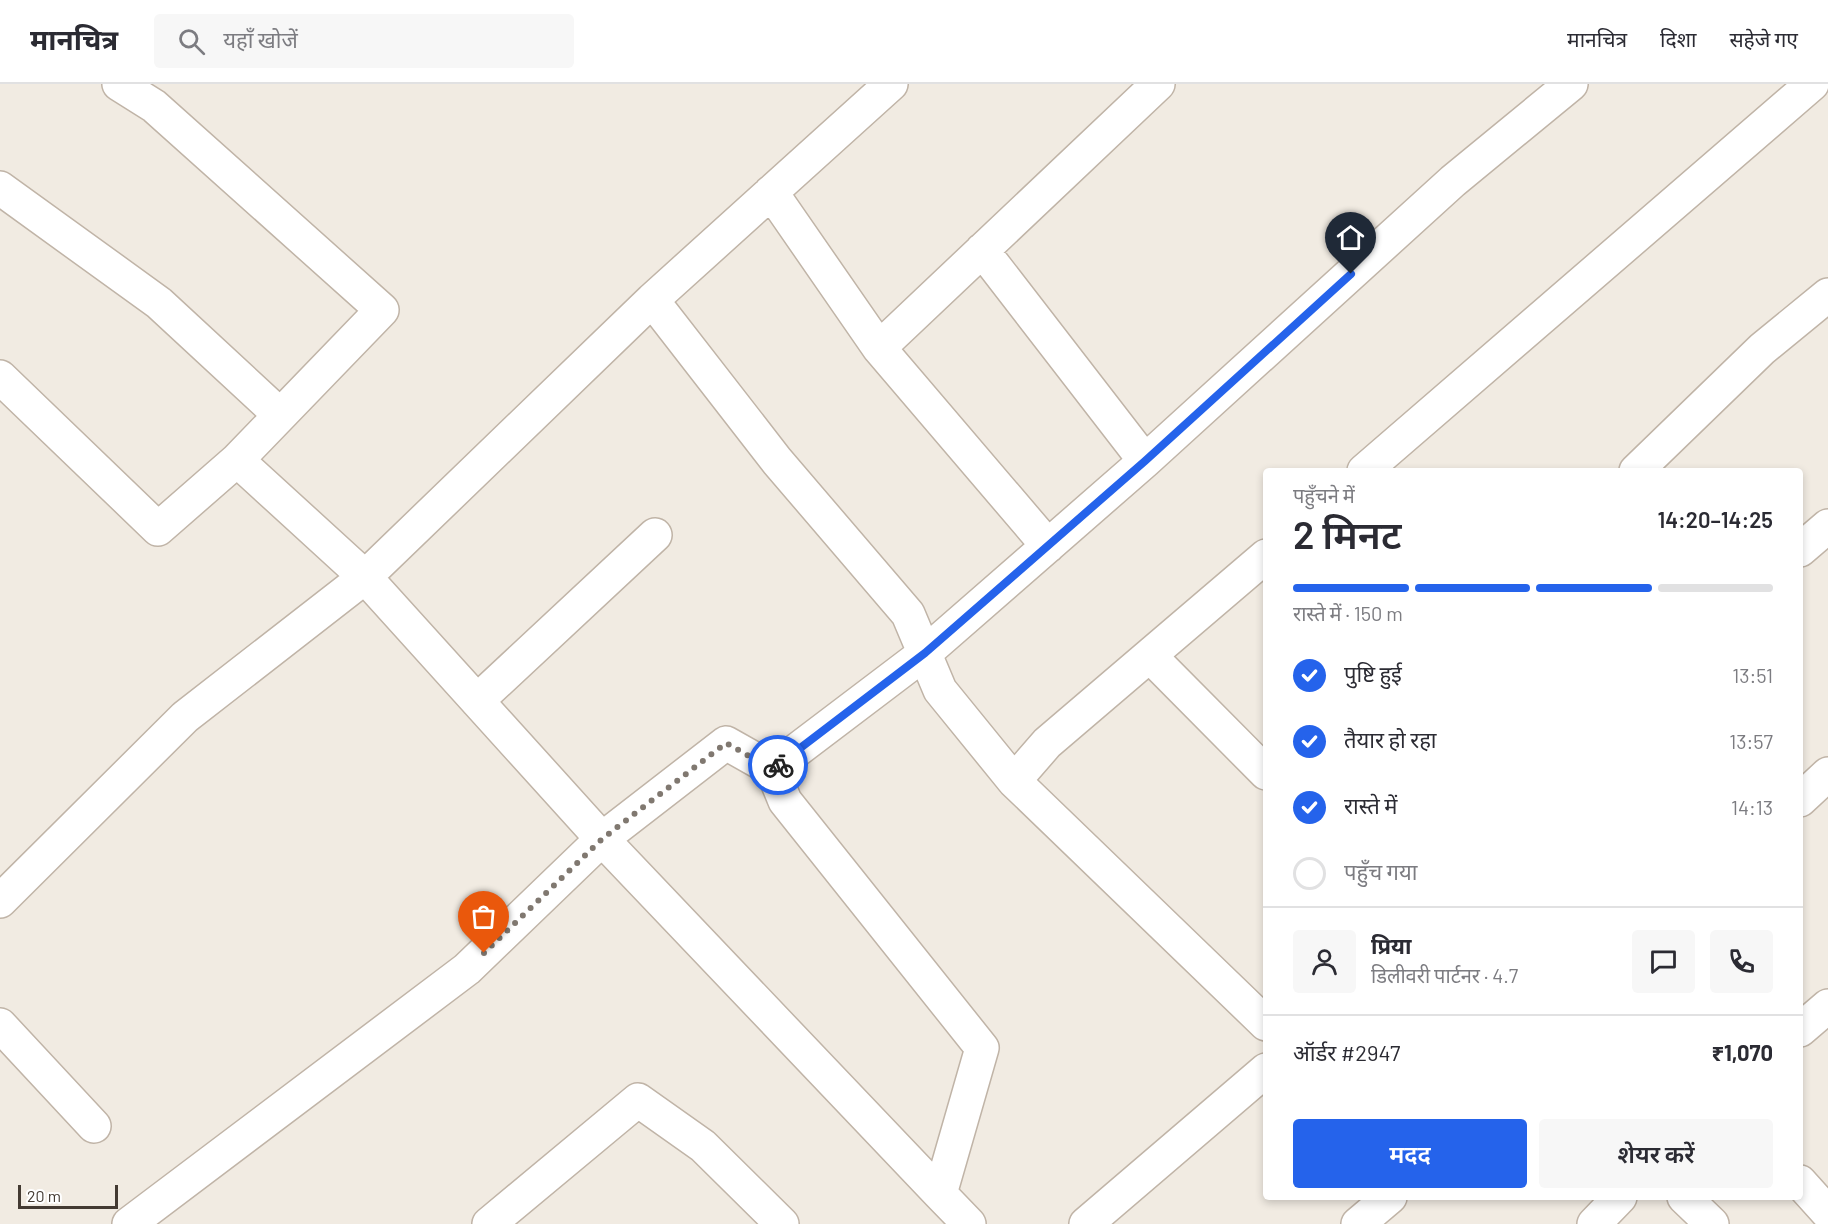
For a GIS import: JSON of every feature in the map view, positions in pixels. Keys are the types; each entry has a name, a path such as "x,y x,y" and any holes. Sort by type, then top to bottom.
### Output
{"street":[{"path":"0,377 158,529 237,460 382,310 154,106 119,84"},
{"path":"0,901 185,717 365,576 652,300 891,84"},
{"path":"879,348 1158,84"},
{"path":"772,769 925,653 1145,461 1454,180 1571,84"},
{"path":"1367,468 1812,84"},
{"path":"1820,84 1828,96"},
{"path":"0,188 159,303 280,415"},
{"path":"771,192 879,348 1048,546"},
{"path":"982,250 1145,461"},
{"path":"1639,468 1762,349 1828,295"},
{"path":"652,300 777,460 908,614 940,690 1014,781 1263,1021"},
{"path":"237,460 365,576 602,839 969,1224"},
{"path":"1803,547 1828,526"},
{"path":"477,701 655,535"},
{"path":"1014,781 1047,743 1263,559"},
{"path":"1150,656 1263,770"},
{"path":"129,1224 467,969 602,839 726,743 772,769 785,801 982,1048 940,1194"},
{"path":"1803,797 1828,774"},
{"path":"1803,1027 1828,1006"},
{"path":"0,1025 94,1126"},
{"path":"1086,1224 1263,1073"},
{"path":"489,1224 638,1100 703,1146 782,1224"},
{"path":"1803,1185 1828,1213"},
{"path":"1358,1224 1386,1200"},
{"path":"1594,1224 1617,1200"},
{"path":"1686,1200 1712,1224"}],"way so far":[{"path":"484,953 602,839 726,743 772,769 778,765"}],"route":[{"path":"778,765 925,653 1145,461 1351,274"}]}
